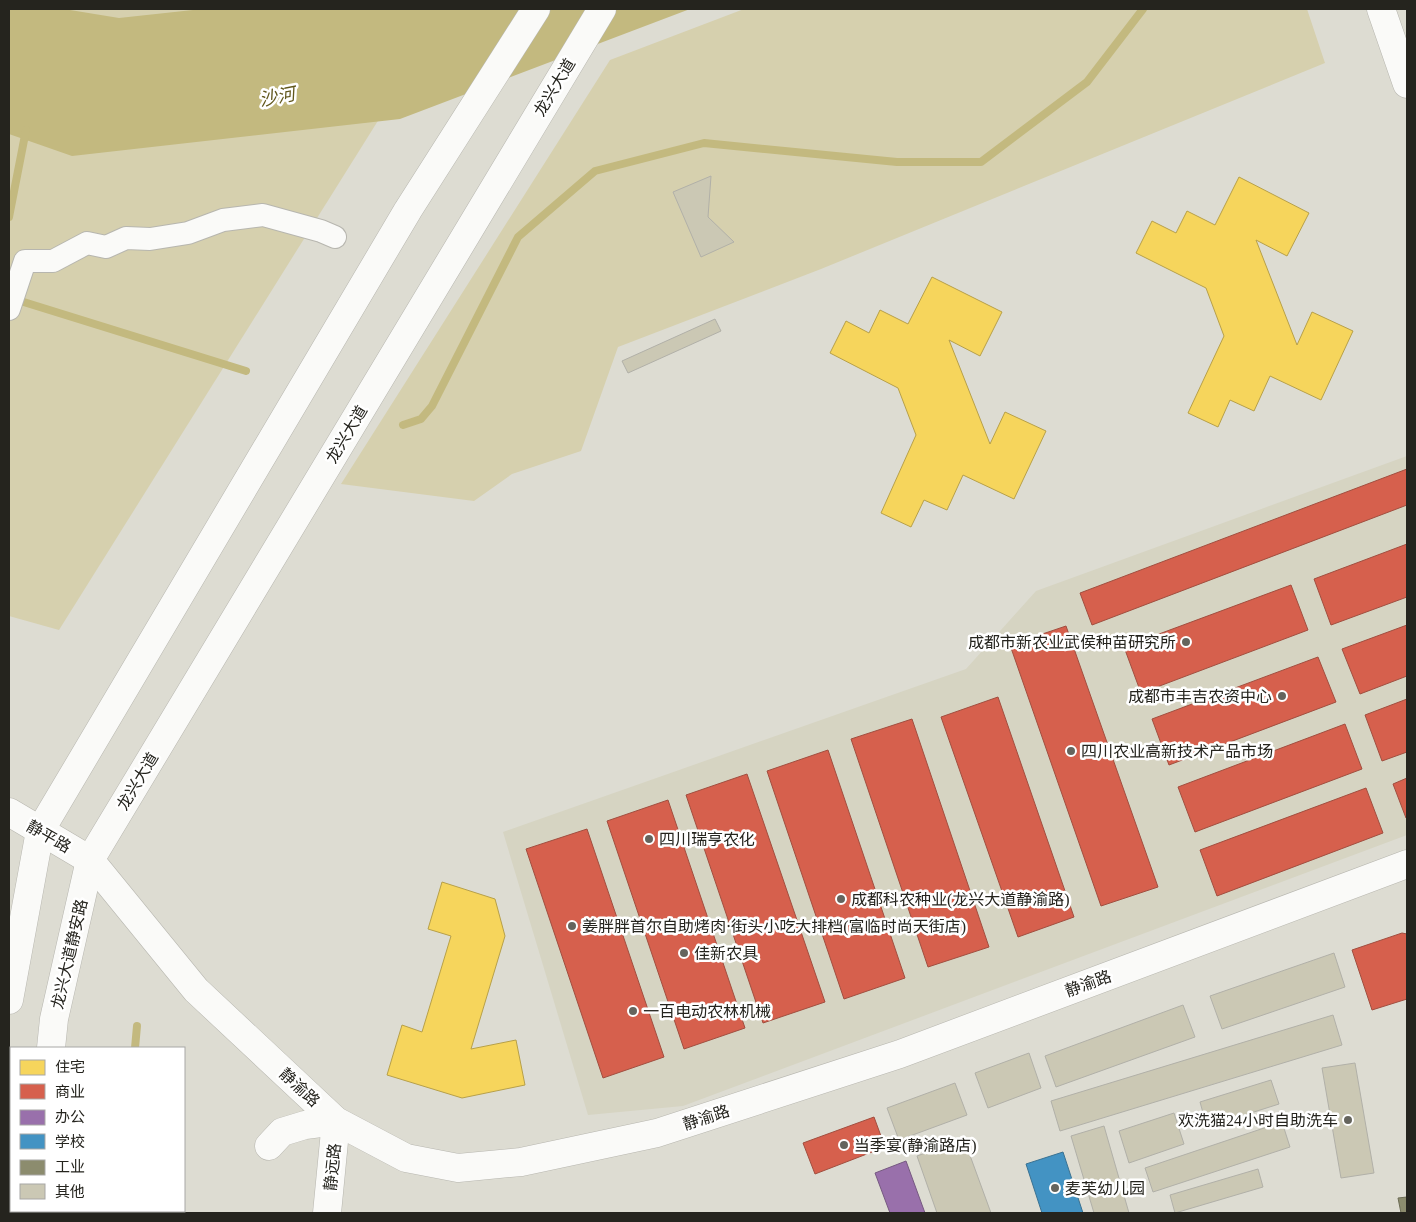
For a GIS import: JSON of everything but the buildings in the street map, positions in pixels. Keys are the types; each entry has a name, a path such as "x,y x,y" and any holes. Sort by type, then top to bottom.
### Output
{"main road":[{"path":"9,1000 40,831 408,210 536,9"},
{"name":"龙兴大道","path":"90,860 602,9"},
{"path":"1381,9 1407,84"},
{"name":"静平路","path":"9,812 90,860"},
{"name":"龙兴大道静安路","path":"52,1047 54,1019 90,860"},
{"name":"静渝路","path":"90,860 196,990 336,1121 406,1158 458,1168 521,1162 657,1133 900,1054 1407,864"},
{"path":"269,1146 282,1132 305,1125 336,1121"},
{"name":"静远路","path":"327,1213 336,1121"}],"street":[{"path":"9,309 25,261 53,261 87,243 106,247 126,238 150,239 188,233 224,220 263,215 335,236"}],"shaded area":[{"path":"9,9 448,9 59,630 9,616"},
{"path":"744,9 1307,9 1325,63 821,269 618,347 581,451 512,474 474,501 341,484 610,60"},
{"name":"四川农业高新技术产品市场","path":"1407,456 1407,835 683,1106 588,1115 503,832 966,669 1036,591"}],"water":[{"name":"沙河","path":"9,9 64,9 119,18 202,9 690,9 400,119 72,156 9,134"}],"waterway":[{"path":"403,425 421,419 432,406 518,237 595,171 704,143 897,162 981,162 1087,82 1143,9"},
{"path":"9,217 26,130"},
{"path":"14,299 246,371"},
{"path":"135,1047 137,1026"}],"place":[{"name":"成都市新农业武侯种苗研究所","path":"1186,642"},
{"name":"成都市丰吉农资中心","path":"1282,696"},
{"name":"四川农业高新技术产品市场","path":"1071,751"},
{"name":"四川瑞亨农化","path":"649,839"},
{"name":"成都科农种业(龙兴大道静渝路)","path":"841,899"},
{"name":"姜胖胖首尔自助烤肉·街头小吃大排档(富临时尚天街店)","path":"572,926"},
{"name":"佳新农具","path":"684,953"},
{"name":"一百电动农林机械","path":"633,1011"},
{"name":"欢洗猫24小时自助洗车","path":"1348,1120"},
{"name":"当季宴(静渝路店)","path":"844,1145"},
{"name":"麦芙幼儿园","path":"1055,1188"}]}
